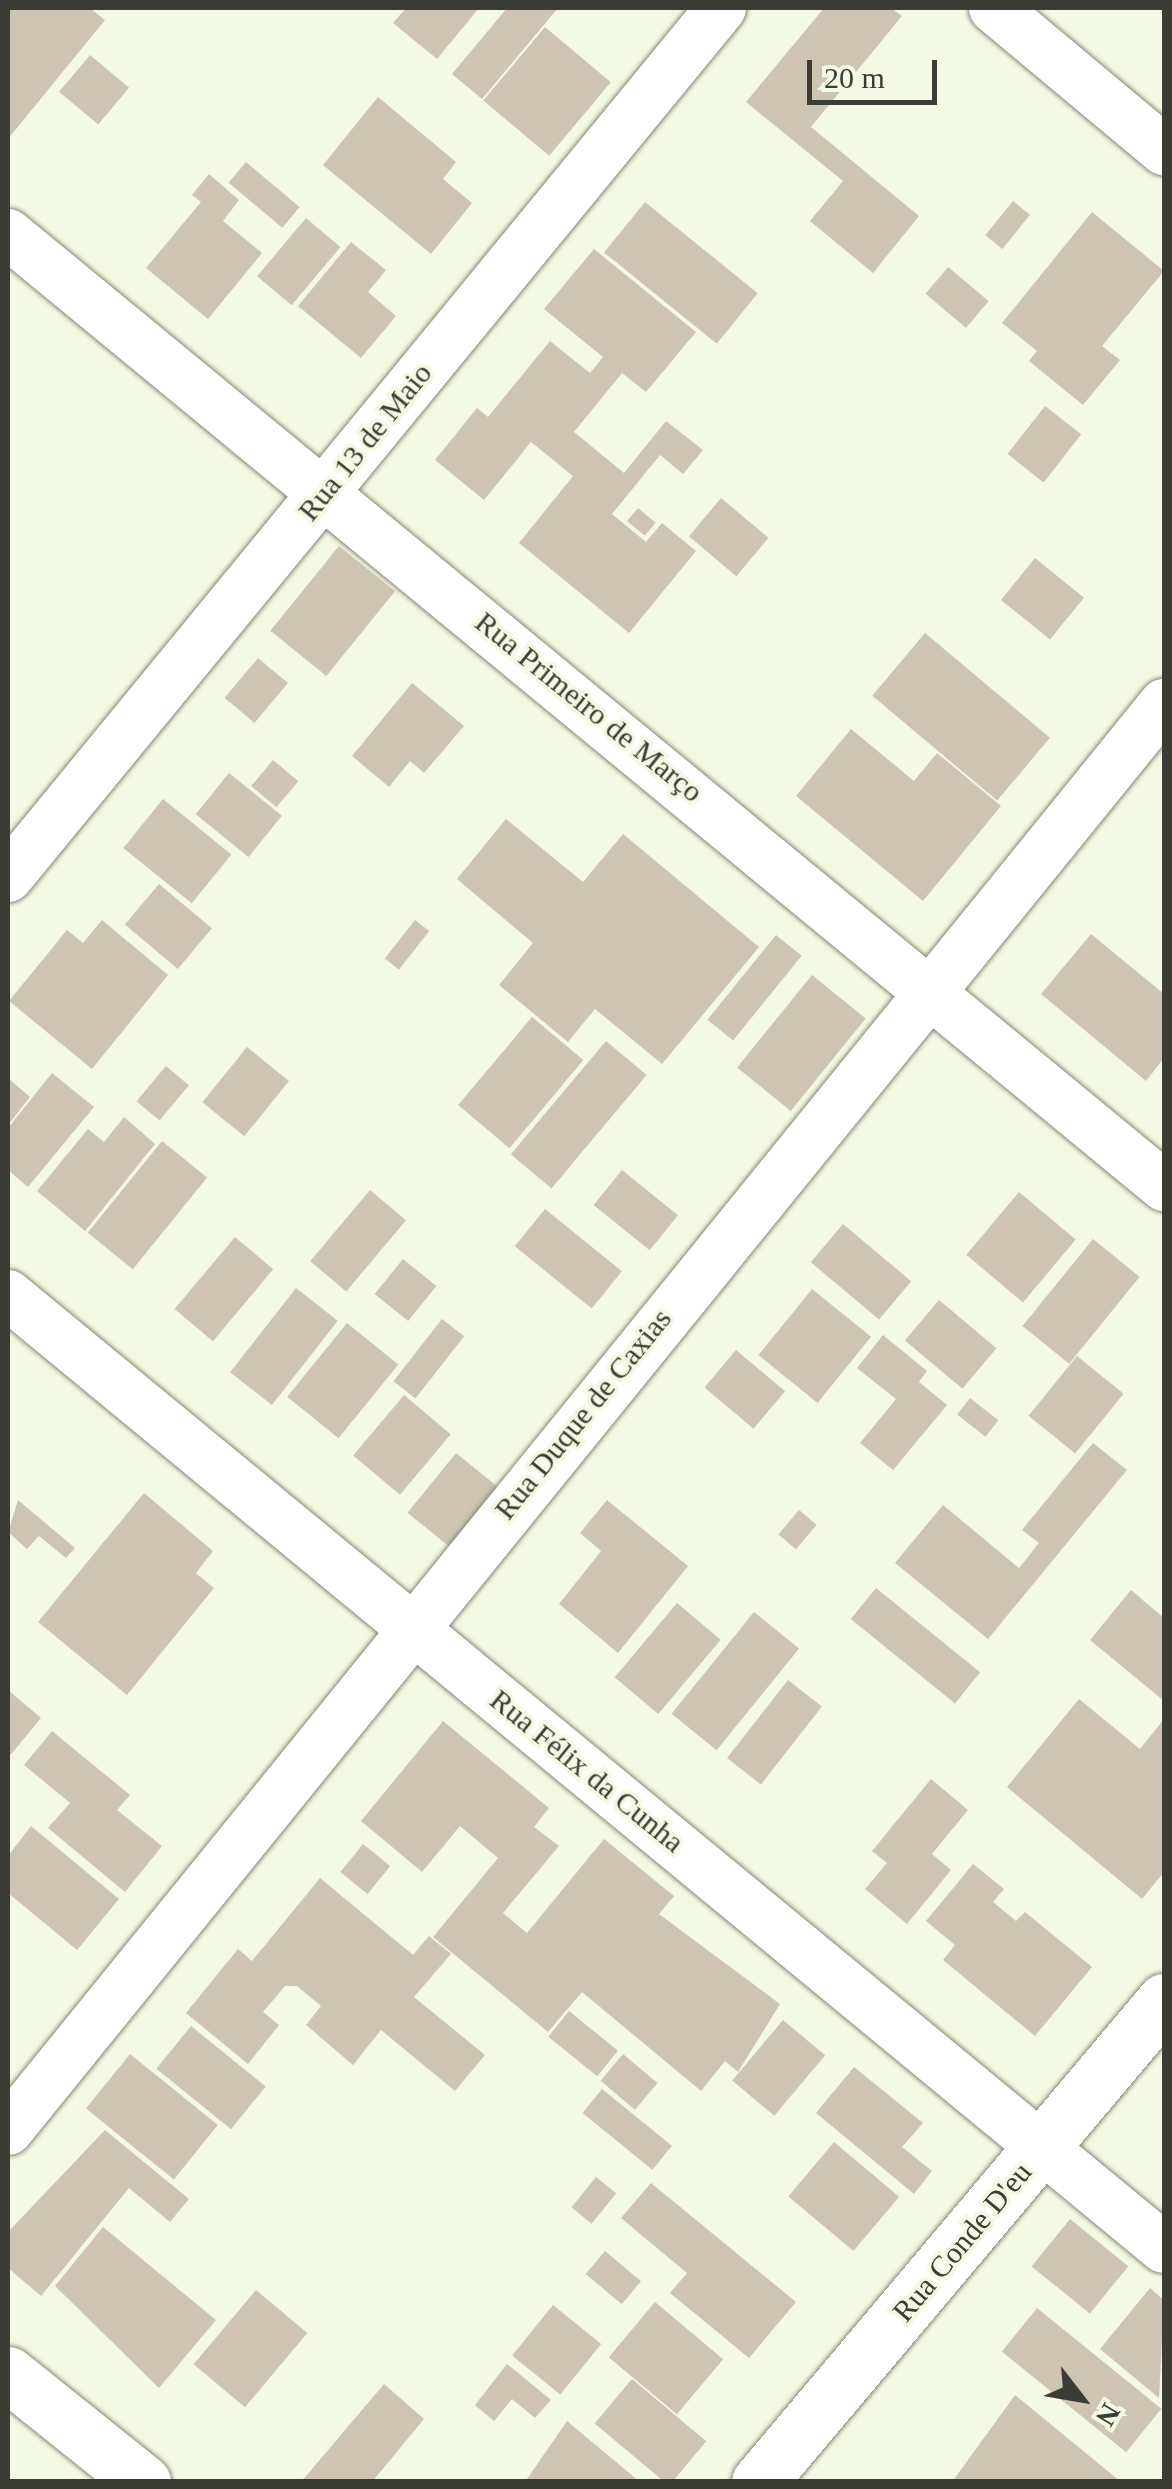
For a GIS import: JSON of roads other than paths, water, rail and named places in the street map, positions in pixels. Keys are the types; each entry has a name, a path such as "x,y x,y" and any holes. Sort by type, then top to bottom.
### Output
{"street":[{"name":"Rua 13 de Maio","path":"8,877 721,8"},
{"path":"994,8 1164,150"},
{"name":"Rua Primeiro de Março","path":"8,234 932,986 1164,1186"},
{"name":"Rua Duque de Caxias","path":"8,2130 410,1626 1164,704"},
{"name":"Rua Félix da Cunha","path":"8,1295 1164,2248"},
{"name":"Rua Conde D'eu","path":"759,2482 1164,2001"},
{"path":"8,2374 143,2482"}]}
